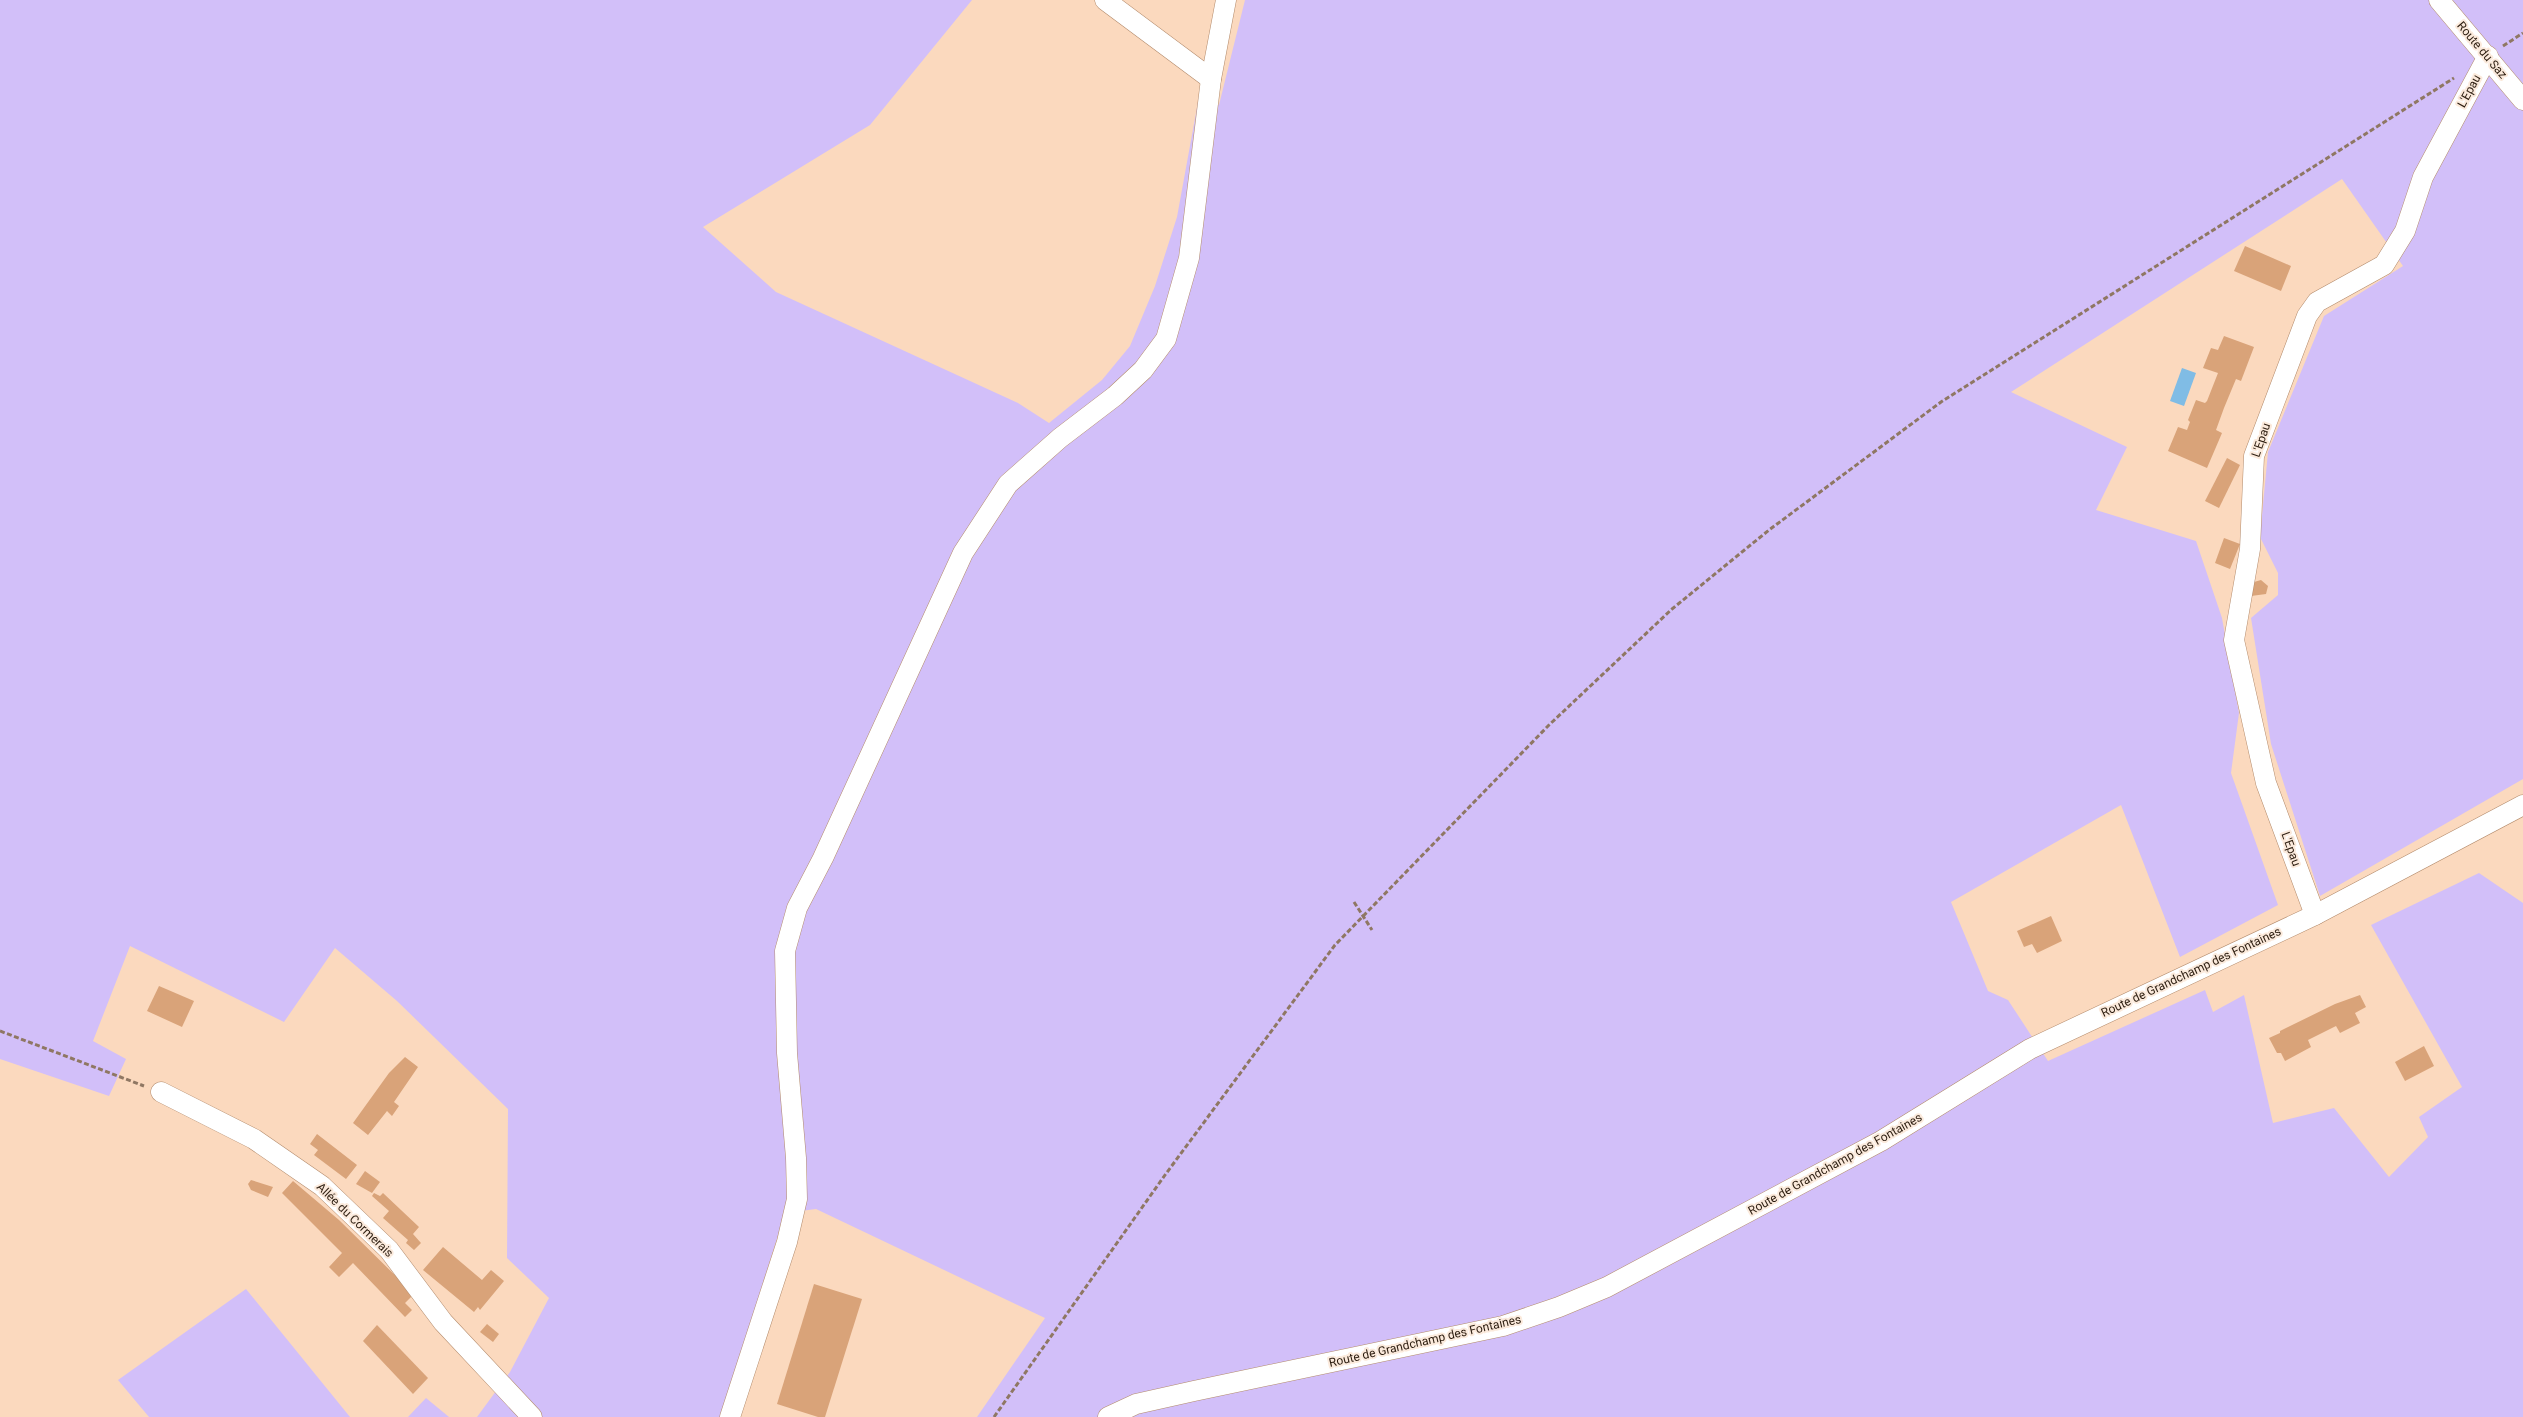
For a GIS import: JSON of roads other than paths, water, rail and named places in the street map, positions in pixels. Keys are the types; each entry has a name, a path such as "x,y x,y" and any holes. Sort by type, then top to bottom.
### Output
{"street":[{"path":"1105,0 1211,79"},
{"path":"730,1417 787,1242 797,1199 796,1158 786,1053 786,951 797,908 828,849 963,553 1008,484 1060,438 1115,396 1143,370 1166,339 1189,258 1211,79 1226,0"},
{"name":"Route du Saz","path":"2440,0 2523,100"},
{"name":"L'Epau","path":"2315,915 2266,783 2234,640 2250,549 2254,456 2307,316 2317,302 2384,264 2405,231 2424,177 2488,56"},
{"name":"Route de Grandchamp des Fontaines","path":"1108,1417 1136,1404 1503,1326 1559,1307 1607,1287 1858,1154 2030,1049 2315,915 2523,805"},
{"name":"Allée du Cormerais","path":"160,1092 254,1139 322,1186 389,1250 443,1322 532,1417"}],"water":[{"path":"2182,368 2196,373 2184,406 2170,401"}]}
